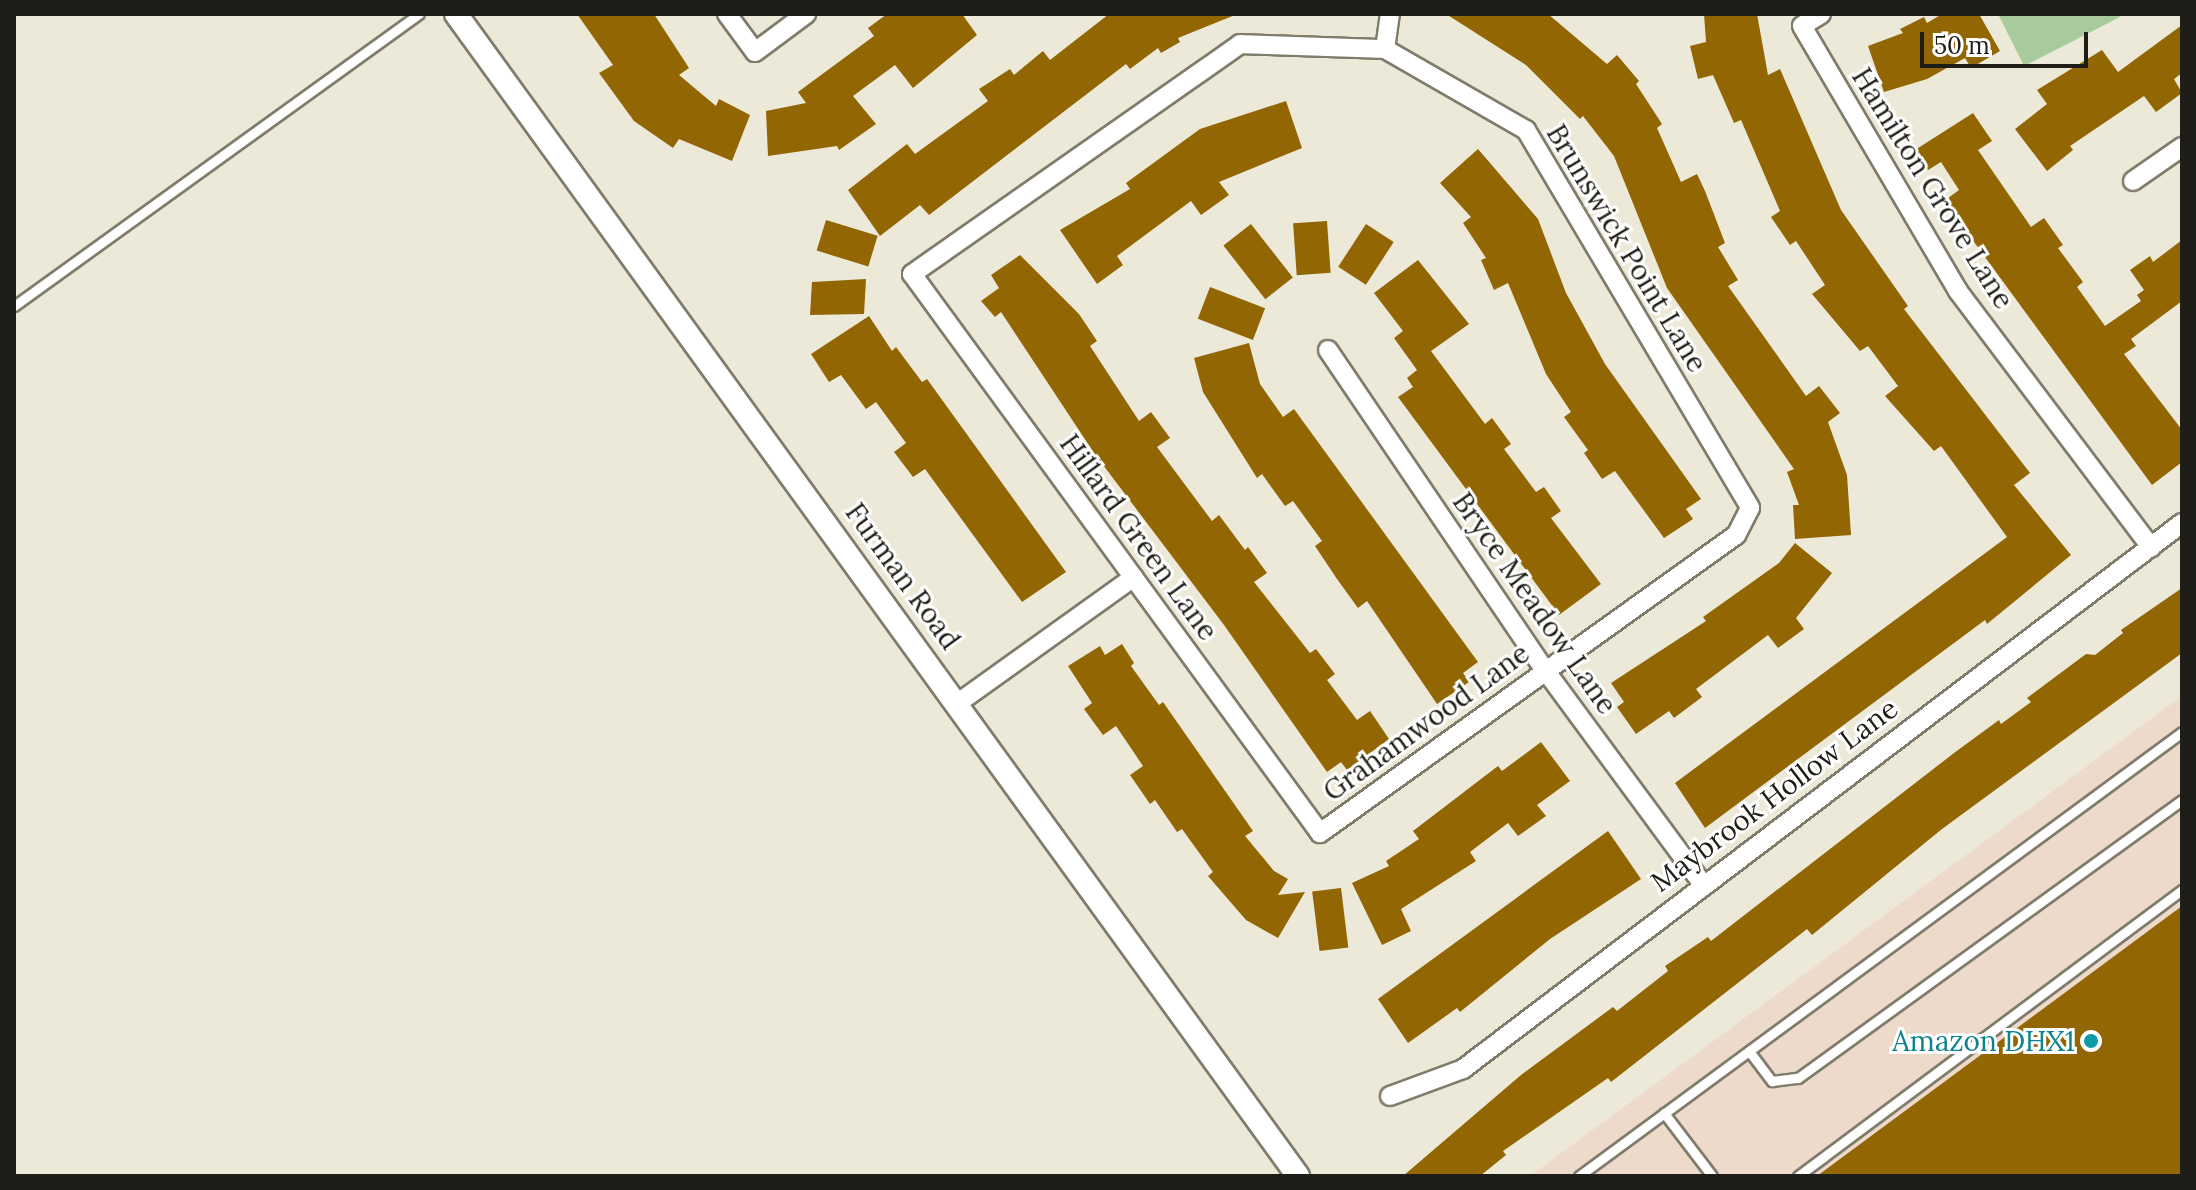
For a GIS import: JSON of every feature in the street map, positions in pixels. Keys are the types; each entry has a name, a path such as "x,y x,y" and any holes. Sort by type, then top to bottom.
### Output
{"street":[{"name":"Furman Road","path":"456,14 1298,1176"},
{"path":"727,14 755,52 806,14"},
{"path":"1385,49 1390,14"},
{"name":"Hamilton Grove Lane","path":"1821,14 1802,26 1958,291 2151,547"},
{"name":"Brunswick Point Lane","path":"912,274 1240,44 1385,49 1526,130 1750,508"},
{"path":"2133,181 2182,147"},
{"name":"Hillard Green Lane","path":"912,274 1320,833"},
{"name":"Bryce Meadow Lane","path":"1328,350 1545,670 1702,883"},
{"name":"Grahamwood Lane","path":"1320,833 1736,535 1750,508"},
{"name":"Maybrook Hollow Lane","path":"1390,1096 1463,1069 1702,883 2182,523"},
{"path":"958,703 1134,577"}],"lane":[{"path":"14,306 419,14"},
{"path":"1579,1176 2182,732"},
{"path":"1749,1051 1772,1081 1798,1078 2182,800"},
{"path":"1798,1176 2182,890"},
{"path":"1664,1113 1712,1176"}],"shaded area":[{"path":"2182,696 2182,1176 1530,1176"}],"green space":[{"path":"1998,14 2117,14 2120,17 2024,66"}],"building":[{"path":"577,14 654,14 689,68 679,75 716,106 719,99 750,115 732,161 679,139 673,148 634,121 599,73 613,65"},
{"path":"887,14 962,14 977,35 913,88 895,65 853,96 876,124 839,150 837,146 768,156 766,111 806,103 798,92 874,36 868,28"},
{"path":"1109,14 1235,15 1178,38 1180,42 1161,53 1158,48 1130,69 1126,64 929,215 920,205 880,236 848,190 907,144 915,154 988,101 979,89 1010,69 1014,75 1043,51 1050,60"},
{"path":"1446,14 1548,14 1607,64 1617,55 1639,81 1636,84 1662,124 1657,128 1681,182 1697,174 1705,191 1725,243 1718,247 1738,280 1728,286 1806,396 1819,386 1840,413 1828,422 1847,475 1851,535 1795,539 1793,505 1799,505 1787,472 1794,469 1667,288 1614,156 1583,116 1580,119 1526,65"},
{"path":"1704,14 1757,14 1768,75 1780,69 1841,210 1908,306 1904,309 2030,473 2014,485 2071,555 1987,624 1985,620 1705,828 1675,783 2007,537 1941,446 1934,451 1885,396 1898,386 1868,346 1860,351 1812,294 1825,285 1796,241 1790,245 1771,217 1780,211 1741,120 1734,123 1713,75 1698,79 1690,46 1706,42"},
{"path":"1942,14 1979,14 2000,51 1971,68 1965,58 1927,79 1884,92 1868,46 1903,33 1900,29 1924,17 1927,23"},
{"path":"2182,25 2182,73 2174,79 2182,93 2156,112 2144,96 2070,146 2073,150 2047,171 2015,129 2047,104 2037,90 2102,50 2118,72"},
{"path":"1286,101 1302,148 1219,182 1229,195 1201,215 1191,201 1117,256 1123,265 1097,284 1060,230 1130,189 1126,183 1200,129"},
{"path":"1973,113 1992,141 1978,150 2031,227 2044,218 2063,245 2058,248 2083,282 2077,287 2105,326 2141,301 2137,295 2144,290 2130,270 2150,256 2153,262 2182,240 2182,301 2131,339 2136,346 2124,354 2182,430 2182,462 2152,485 1944,201 1959,190 1941,162 1928,170 1915,150"},
{"path":"1478,149 1538,219 1566,293 1605,364 1701,499 1686,509 1693,519 1664,538 1615,471 1602,479 1584,453 1588,450 1564,417 1571,412 1546,374 1508,283 1494,290 1481,260 1486,258 1463,223 1471,217 1440,183"},
{"path":"826,220 878,236 868,266 817,251"},
{"path":"1327,221 1331,273 1297,275 1293,223"},
{"path":"1251,224 1293,278 1265,299 1223,246"},
{"path":"1366,224 1394,242 1366,285 1338,267"},
{"path":"1020,255 1079,314 1097,341 1090,346 1139,421 1151,412 1170,438 1157,447 1212,521 1219,515 1245,550 1248,547 1267,573 1254,582 1310,653 1316,649 1335,674 1327,680 1357,720 1370,711 1389,739 1347,770 1341,762 1327,772 1224,625 1094,453 1001,312 995,317 981,301 999,288 991,275"},
{"path":"1418,260 1469,324 1431,351 1485,424 1492,418 1511,444 1504,449 1536,492 1544,487 1561,511 1551,518 1601,584 1559,615 1398,397 1413,387 1407,378 1417,370 1394,338 1403,331 1374,293"},
{"path":"866,279 864,314 810,315 812,282"},
{"path":"1210,287 1265,308 1253,340 1198,319"},
{"path":"869,316 892,351 896,347 922,382 927,379 1066,572 1022,602 925,469 913,477 894,452 906,443 876,402 866,409 841,375 829,382 811,354"},
{"path":"1249,343 1260,384 1283,417 1294,409 1478,662 1463,673 1469,682 1437,704 1367,601 1358,608 1337,579 1315,546 1322,541 1293,501 1285,506 1262,474 1257,478 1203,392 1194,358"},
{"path":"1795,543 1832,573 1796,618 1804,629 1778,648 1768,635 1696,689 1702,697 1674,718 1669,711 1636,734 1617,707 1624,702 1611,683 1706,621 1703,617 1779,563"},
{"path":"2182,588 2182,653 1942,829 1812,935 1807,929 1611,1082 1608,1078 1503,1151 1506,1155 1480,1176 1403,1176 1521,1075 1613,1007 1617,1011 1668,971 1665,966 1708,937 1711,941 1954,753 1999,720 2001,724 2031,702 2027,698 2086,654 2095,655 2123,633 2121,630"},
{"path":"1122,644 1134,663 1131,666 1159,705 1163,702 1253,831 1245,836 1274,871 1288,879 1278,895 1305,892 1278,938 1246,920 1208,876 1213,872 1182,829 1177,832 1155,800 1150,804 1130,775 1143,766 1116,726 1103,735 1084,709 1092,703 1068,666 1100,646 1105,655"},
{"path":"1541,742 1570,781 1537,805 1546,816 1518,836 1508,823 1470,852 1476,861 1401,909 1411,931 1382,945 1352,883 1389,866 1386,861 1419,839 1413,831 1498,766 1502,771"},
{"path":"1608,831 1641,879 1550,939 1460,1012 1457,1008 1408,1043 1378,999"},
{"path":"1341,888 1348,948 1320,951 1312,892"},
{"name":"Amazon DHX1","path":"2182,906 2182,1176 1817,1176"}],"place":[{"name":"Amazon DHX1","path":"2091,1041"}]}
